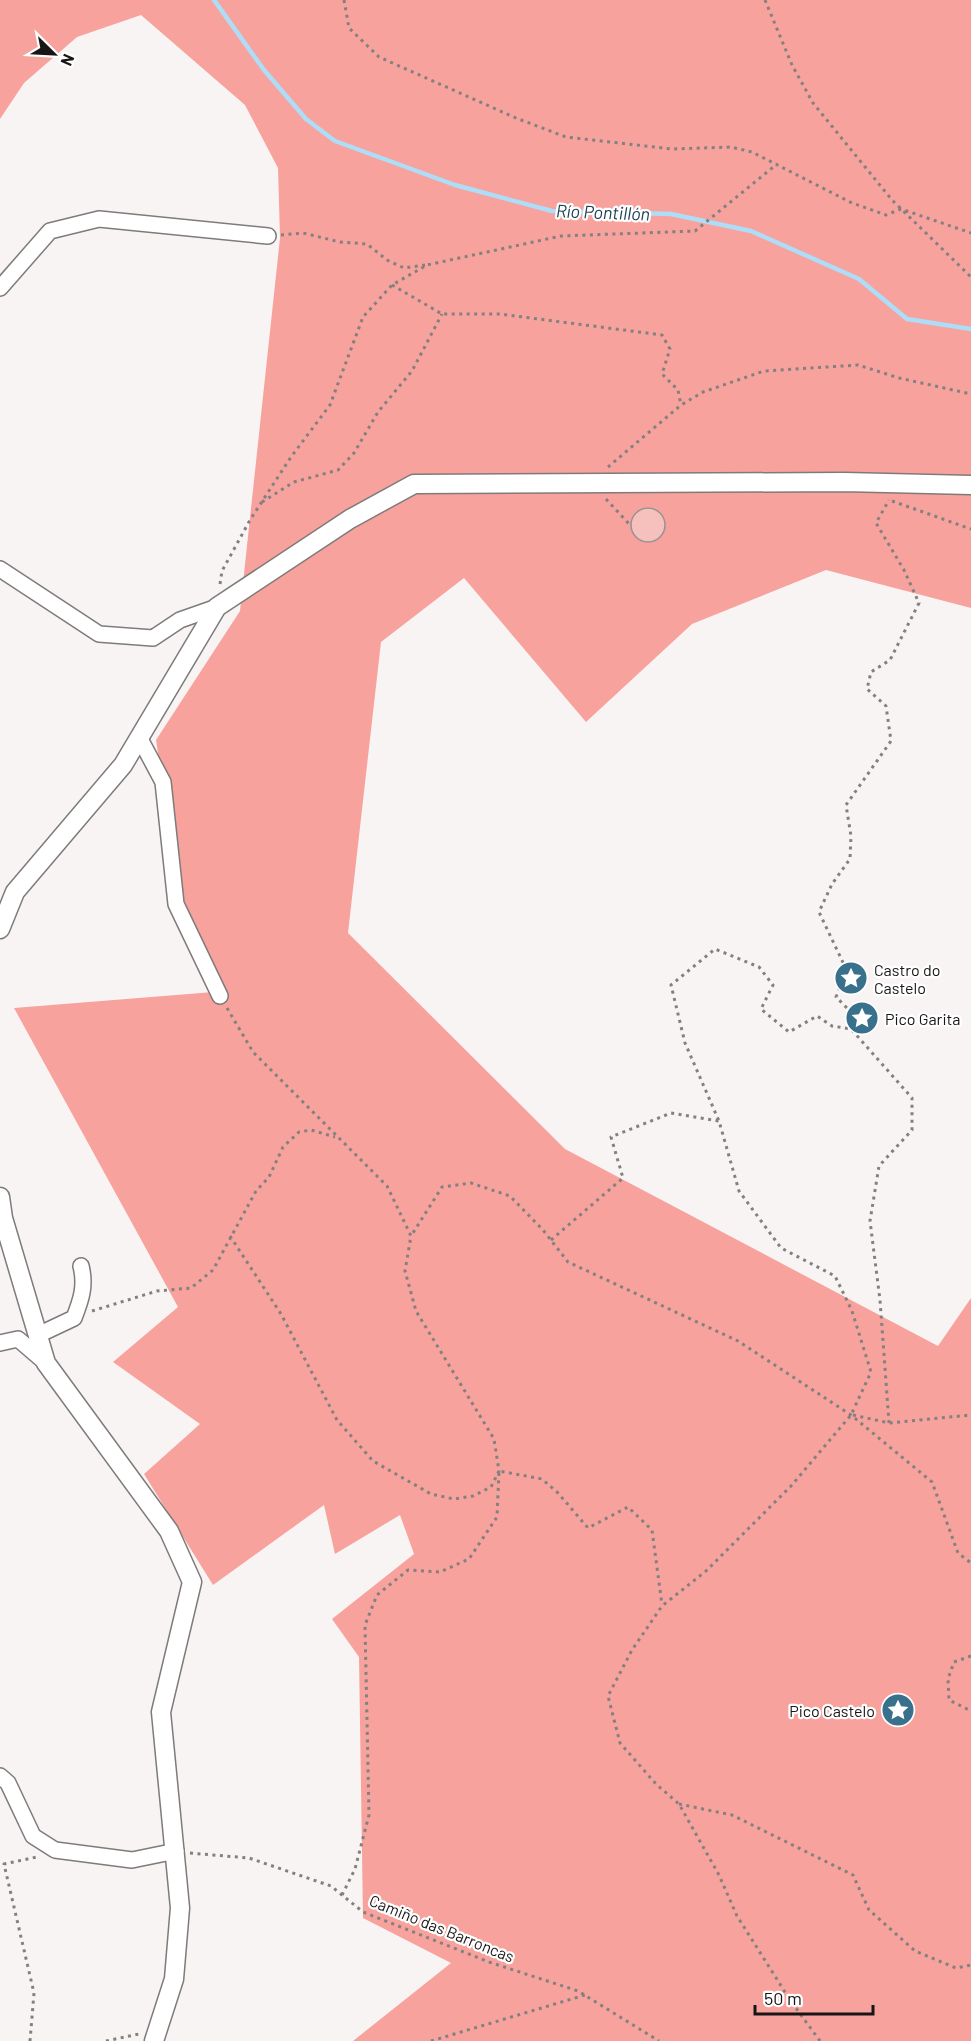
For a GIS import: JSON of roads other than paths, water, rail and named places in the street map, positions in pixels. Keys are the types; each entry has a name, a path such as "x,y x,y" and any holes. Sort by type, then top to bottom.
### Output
{"street":[{"path":"0,288 50,231 99,219 268,236"},
{"path":"0,569 99,634 153,638 180,620 217,607 350,519 414,484 591,482 888,492 971,485"},
{"path":"0,929 15,892 123,765 217,607"},
{"path":"139,737 164,782 176,904 220,996"},
{"path":"0,1197 3,1218 46,1363"},
{"path":"38,1335 74,1318 83,1297 84,1277 81,1266"},
{"path":"0,1343 18,1339 46,1363 169,1531 192,1582 161,1712 180,1908 174,1979 156,2036"},
{"path":"0,1776 8,1783 33,1836 54,1850 132,1860 176,1851"}],"waterway":[{"name":"Río Pontillón","path":"214,0 264,70 306,119 335,141 455,185 552,211 671,214 751,231 859,279 907,319 971,329"}],"place":[{"name":"Castro do Castelo","path":"851,978"},
{"name":"Pico Garita","path":"862,1018"},
{"name":"Pico Castelo","path":"898,1710"}]}
